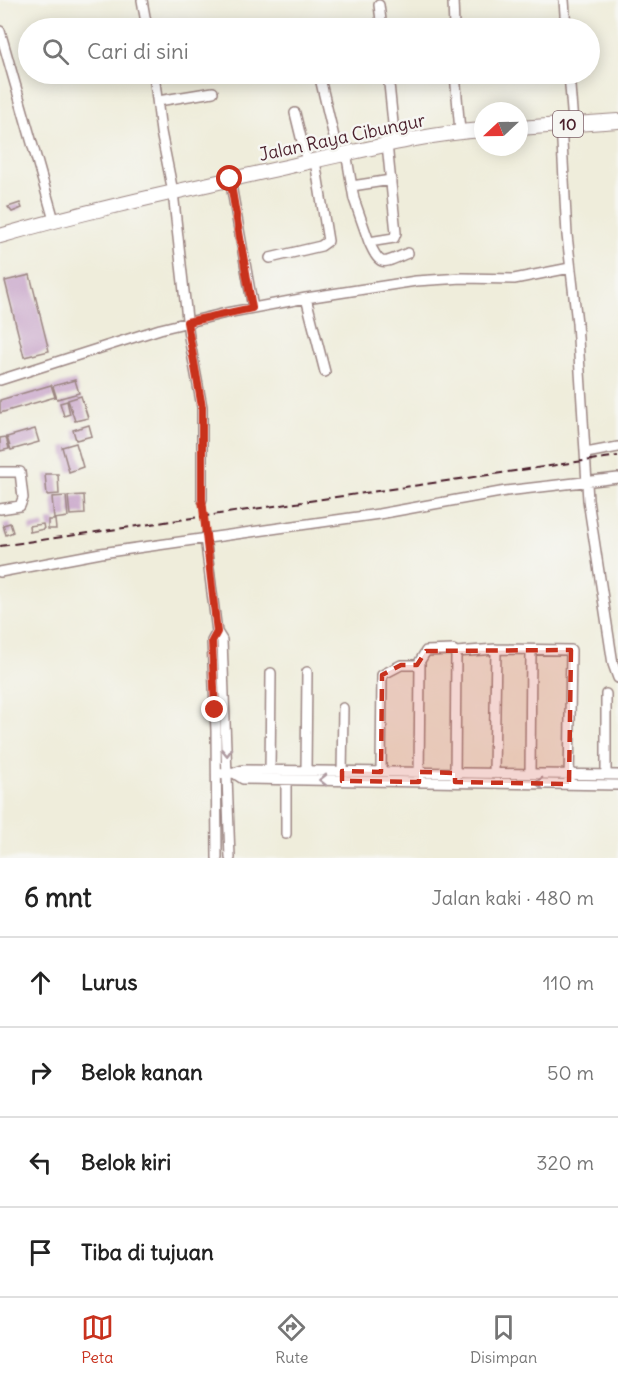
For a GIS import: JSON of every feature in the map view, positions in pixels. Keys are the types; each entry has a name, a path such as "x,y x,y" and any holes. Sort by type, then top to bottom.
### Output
{"highway":[{"name":"10","path":"528,127 618,121"},
{"name":"Jalan Raya Cibungur","path":"0,236 54,220 342,153 474,130"}],"street":[{"path":"142,0 145,18"},
{"path":"453,0 454,18"},
{"path":"564,0 565,18"},
{"path":"379,5 381,18"},
{"path":"0,32 54,220"},
{"path":"155,84 161,132 173,192 187,322 203,414 202,499"},
{"path":"322,84 361,222 376,258 386,262 408,253"},
{"path":"369,242 389,240 394,238 396,233 391,180 388,84"},
{"path":"456,84 460,131"},
{"path":"569,84 567,124 570,268 577,323 587,481 596,556 613,664 618,678"},
{"path":"158,101 213,92"},
{"path":"270,258 321,246 328,241 311,162 295,112"},
{"path":"230,179 252,308"},
{"path":"352,186 391,180"},
{"path":"0,380 160,329 252,308 423,281 462,278 514,279 570,268"},
{"path":"306,298 325,372"},
{"path":"586,453 618,447"},
{"path":"0,472 21,472 23,498 20,506 0,508"},
{"path":"0,572 101,553 379,514 514,490 618,478"},
{"path":"205,537 217,632 222,640 231,773 230,858"},
{"path":"217,632 212,641 217,774 217,858"},
{"path":"494,773 496,649"},
{"path":"419,777 420,661 426,651 453,650 456,652 496,649 570,650 569,779"},
{"path":"530,774 531,650"},
{"path":"455,778 456,652"},
{"path":"381,772 382,675 401,665 420,665"},
{"path":"306,771 307,672"},
{"path":"270,775 271,673"},
{"path":"606,694 606,775"},
{"path":"342,776 343,708"},
{"path":"217,774 243,770 286,780 381,772 419,777"},
{"path":"270,775 306,771 342,776 455,778 569,779 618,775"},
{"path":"455,778 494,773 530,774 618,785"},
{"path":"286,780 286,834"}],"path":[{"path":"202,499 205,537"}],"highlighted area":[{"path":"571,650 569,784 455,782 455,773 419,772 419,782 342,781 342,771 381,772 382,675 401,665 417,665 426,651"}],"building":[{"path":"20,203 22,208 12,212 8,207"},
{"path":"30,275 49,351 24,357 5,281"},
{"path":"75,380 79,393 57,399 53,386"},
{"path":"51,385 55,397 0,413 0,400"},
{"path":"81,396 88,418 75,421 68,400"},
{"path":"67,401 70,414 64,416 60,403"},
{"path":"89,425 92,436 76,440 73,430"},
{"path":"35,429 39,442 11,450 7,437"},
{"path":"6,437 9,449 0,451 0,438"},
{"path":"76,443 83,467 69,472 62,447"},
{"path":"45,474 58,474 59,494 47,495"},
{"path":"84,495 85,514 70,515 68,496"},
{"path":"66,496 68,517 54,519 52,497"},
{"path":"48,520 55,520 56,529 48,529"},
{"path":"10,523 13,532 6,535 3,525"},
{"path":"43,524 44,529 30,532 29,526"}],"railway":[{"path":"0,546 618,456"}],"route":[{"path":"215,710 212,641 217,632 203,516 203,421 201,395 187,322 252,308 230,179"}]}
